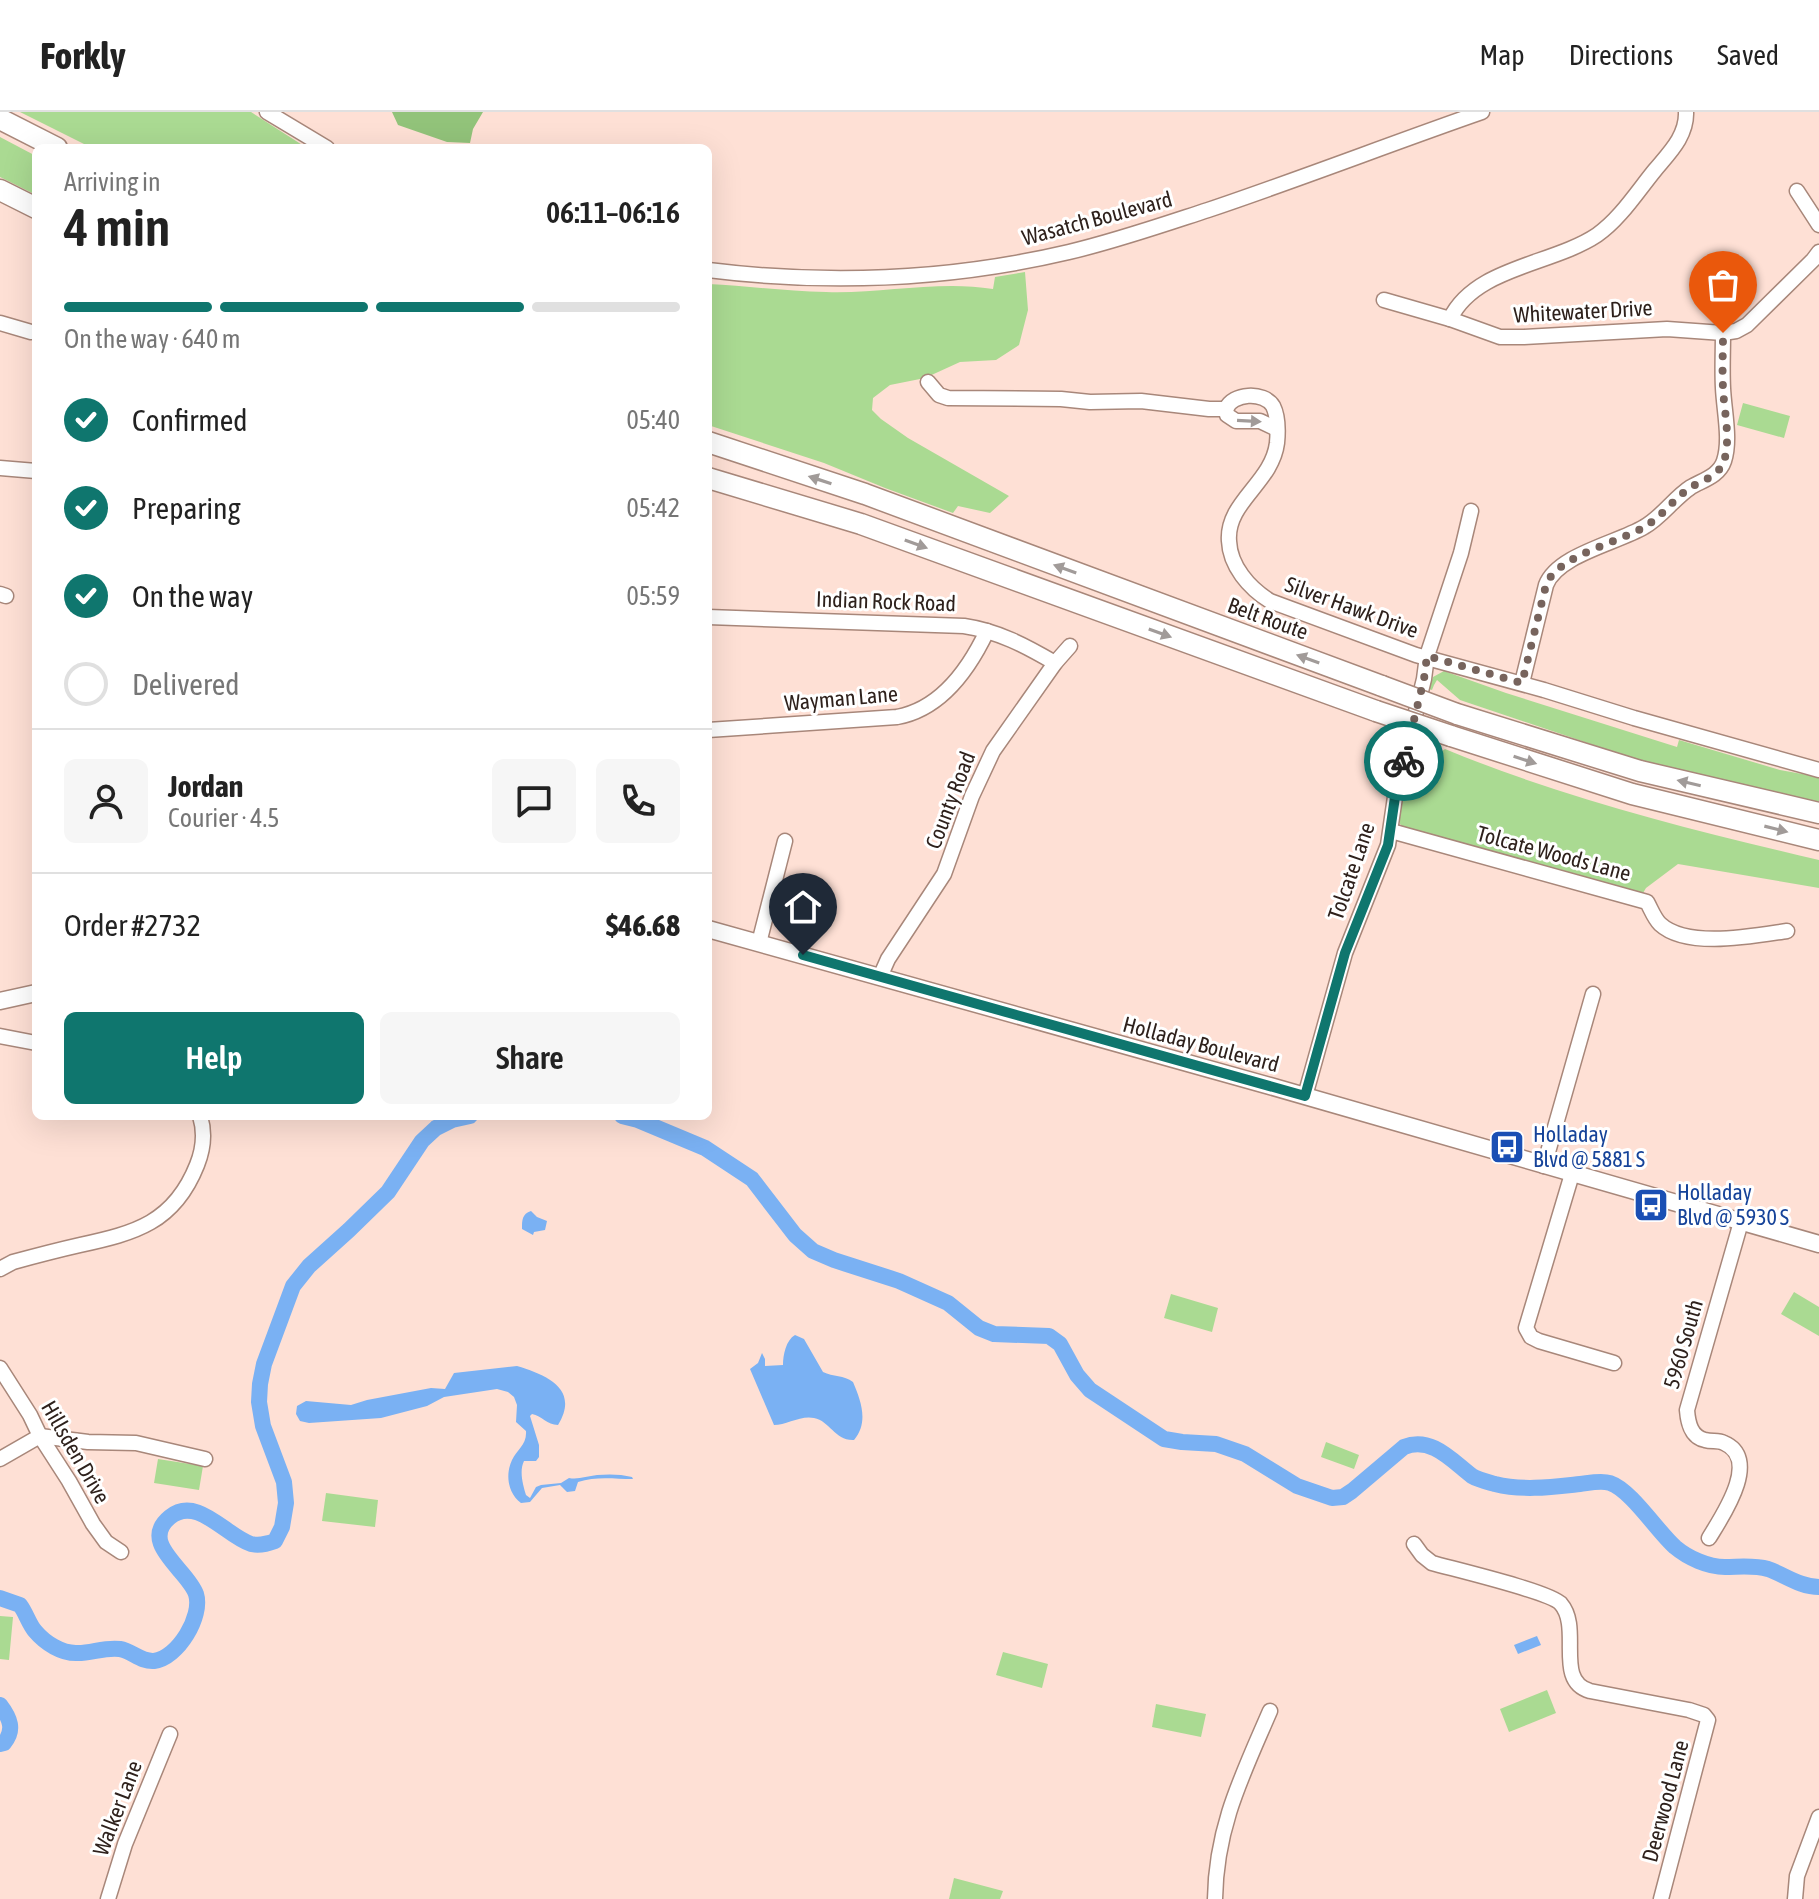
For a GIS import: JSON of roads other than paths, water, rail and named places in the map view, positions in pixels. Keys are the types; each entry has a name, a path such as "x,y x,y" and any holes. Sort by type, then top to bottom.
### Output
{"highway":[{"path":"0,119 49,144"},
{"path":"0,190 32,206"},
{"name":"Belt Route","path":"712,443 865,494 1457,714 1640,771 1819,813"},
{"path":"712,479 861,524 1451,736 1632,794 1819,840"}],"main road":[{"name":"Holladay Boulevard","path":"712,930 1819,1244"},
{"path":"0,1001 32,994"}],"street":[{"path":"267,112 320,144"},
{"name":"Wasatch Boulevard","path":"712,270 796,278 893,277 963,271 1037,258 1101,243 1188,216 1482,112"},
{"path":"1450,319 1462,300 1483,284 1590,239 1606,228 1679,139 1685,128 1686,112"},
{"path":"1797,191 1819,225"},
{"path":"1522,683 1546,585 1552,573 1569,561 1645,527 1722,466 1726,455 1723,333 1736,331 1753,320 1819,252"},
{"name":"Whitewater Drive","path":"1384,300 1508,337 1646,329 1723,333"},
{"path":"0,323 31,332"},
{"path":"928,382 939,395 948,398 1141,401 1226,409"},
{"path":"1237,397 1264,398 1274,409 1277,429 1260,421 1232,419 1226,409 1237,397"},
{"name":"Silver Hawk Drive","path":"1277,429 1277,444 1271,465 1238,508 1230,527 1230,550 1242,575 1262,596 1277,605 1416,655 1427,656"},
{"path":"0,468 32,471"},
{"name":"Tolcate Lane","path":"1305,1096 1345,953 1383,860 1427,656 1461,553 1471,511"},
{"name":"Indian Rock Road","path":"712,617 964,626 1014,640 1055,663"},
{"name":"Wayman Lane","path":"712,730 897,717 914,713 929,706 948,689 978,650 987,631"},
{"name":"County Road","path":"880,977 888,959 944,874 972,796 993,751 1070,646"},
{"path":"1427,656 1819,770"},
{"name":"Tolcate Woods Lane","path":"1391,831 1647,902 1657,921 1689,936 1719,939 1787,931"},
{"path":"759,943 785,841"},
{"path":"1544,1166 1593,994"},
{"path":"0,1036 32,1042"},
{"path":"0,1269 13,1262 130,1233 149,1225 167,1210 193,1175 201,1155 201,1120"},
{"path":"1572,1174 1526,1328 1531,1337 1539,1341 1614,1363"},
{"name":"5960 South","path":"1709,1538 1735,1491 1739,1464 1727,1444 1703,1440 1693,1433 1687,1410 1741,1222"},
{"name":"Hillsden Drive","path":"0,1368 99,1533 121,1552"},
{"path":"0,1459 40,1436 88,1442 136,1443 205,1459"},
{"name":"Deerwood Lane","path":"1414,1544 1432,1563 1556,1600 1567,1617 1573,1680 1580,1688 1689,1710 1704,1715 1708,1720 1661,1899"},
{"path":"1215,1899 1215,1872 1227,1817 1270,1711"},
{"name":"Walker Lane","path":"108,1899 125,1844 170,1734"},
{"path":"1795,1899 1797,1876 1819,1817"}],"water":[{"path":"531,1211 547,1221 545,1230 533,1235 522,1229 523,1218"},
{"path":"795,1335 804,1339 823,1372 853,1382 861,1404 862,1419 854,1440 842,1437 814,1418 774,1425 750,1369 758,1363 762,1353 765,1366 783,1365 787,1344"},
{"path":"517,1366 557,1385 565,1402 558,1425 536,1415 530,1416 539,1445 539,1457 536,1461 524,1461 522,1478 526,1495 530,1498 536,1487 561,1483 569,1478 610,1474 633,1479 585,1480 578,1482 575,1491 567,1492 560,1485 542,1488 530,1502 521,1503 511,1489 509,1472 512,1460 525,1440 526,1431 516,1422 514,1397 497,1389 444,1397 427,1406 381,1418 309,1423 300,1421 296,1414 297,1406 306,1401 351,1405 431,1388 445,1389 454,1373"},
{"path":"1537,1636 1541,1645 1518,1654 1514,1645"}],"waterway":[{"path":"0,1598 20,1605 39,1635 66,1652 120,1649 154,1661 163,1658 180,1644 196,1613 196,1594 162,1546 159,1537 162,1527 170,1517 191,1511 211,1519 251,1544 275,1541 282,1527 286,1503 284,1482 263,1426 260,1384 264,1364 293,1286 309,1266 388,1192 422,1141 436,1128 452,1120"},
{"path":"638,1120 705,1148 752,1179 795,1235 813,1251 899,1281 948,1303 979,1328 994,1334 1049,1336 1060,1344 1077,1375 1090,1390 1164,1439 1216,1444 1245,1454 1297,1486 1332,1498 1343,1497 1404,1447 1414,1444 1433,1447 1472,1476 1506,1486 1538,1488 1606,1482 1626,1494 1675,1547 1692,1558 1719,1567 1763,1568 1799,1583 1819,1587"},
{"path":"0,1705 9,1719 10,1729 4,1743 0,1744"}],"place":[{"name":"Holladay Blvd @ 5881 S","path":"1507,1147"},
{"name":"Holladay Blvd @ 5930 S","path":"1651,1205"}]}
